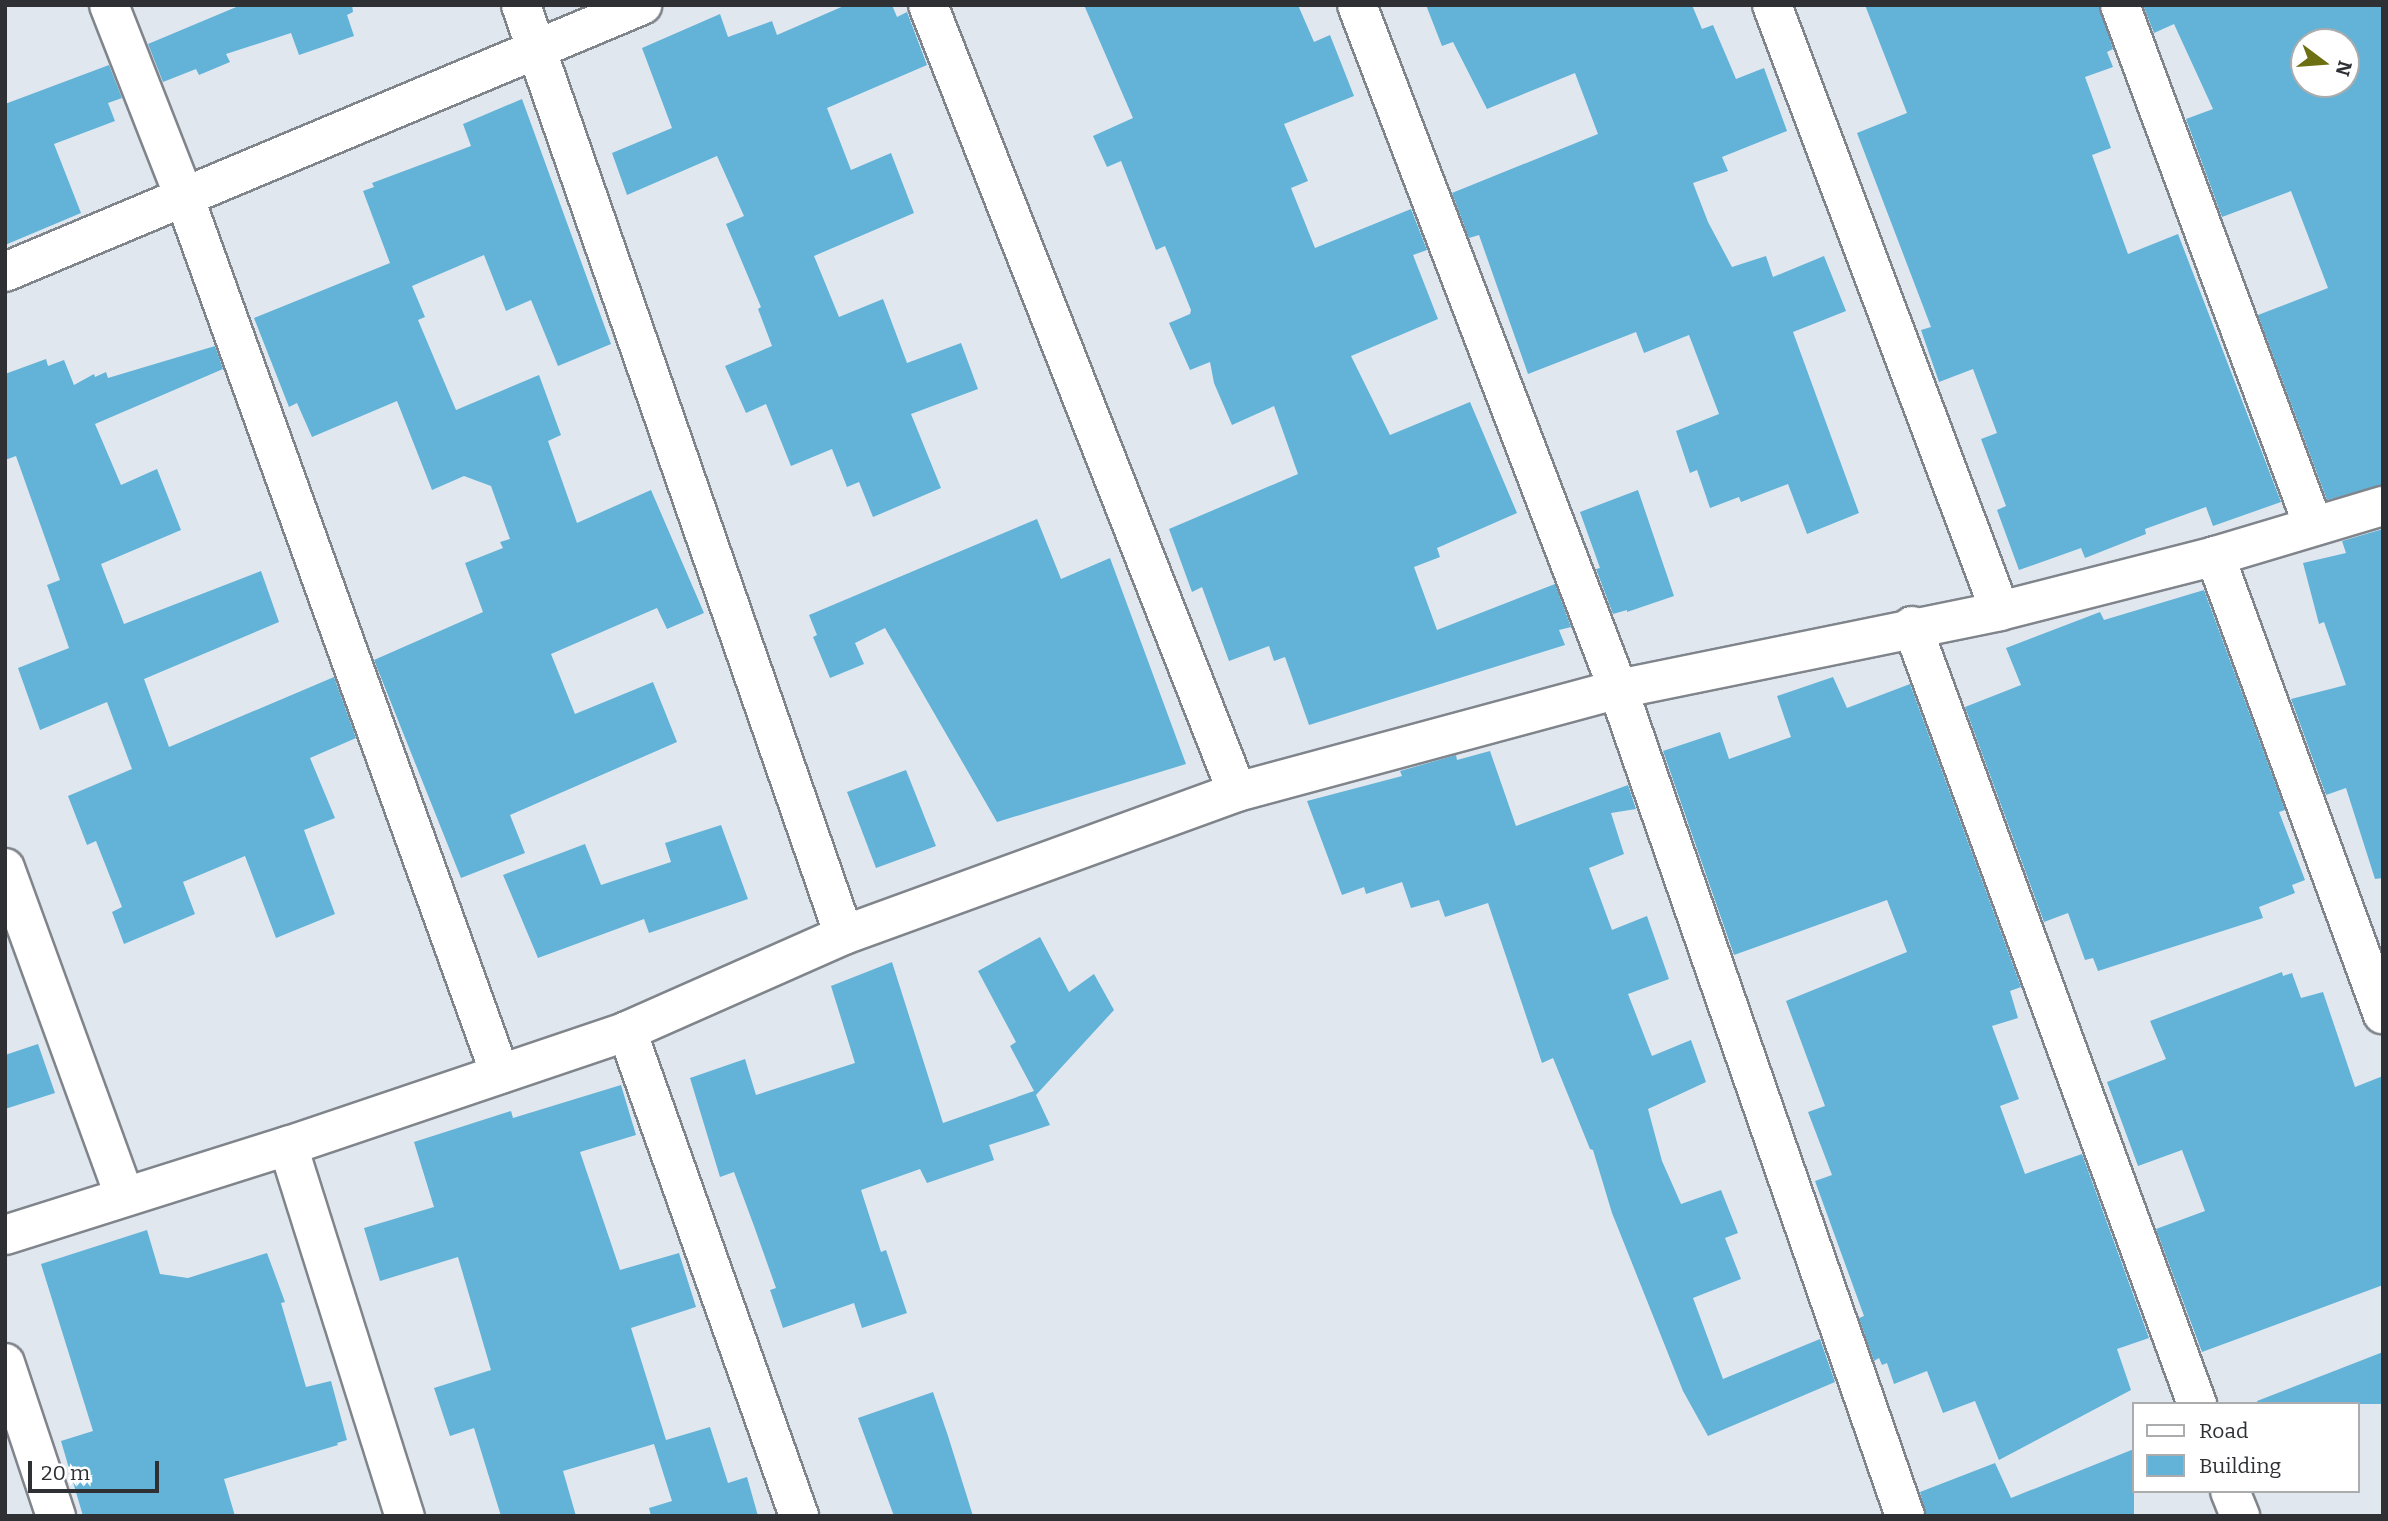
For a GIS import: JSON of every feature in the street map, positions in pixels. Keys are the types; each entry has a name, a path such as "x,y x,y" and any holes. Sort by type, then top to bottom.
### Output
{"street":[{"path":"108,5 184,199 500,1074"},
{"path":"521,5 844,935"},
{"path":"5,272 642,5"},
{"path":"928,5 1237,792"},
{"path":"1357,5 1618,689 1905,1516"},
{"path":"1772,5 2000,611"},
{"path":"2120,5 2313,525"},
{"path":"5,1235 124,1195 288,1146 628,1031 844,935 1237,792 1618,689 1912,626 2000,611 2215,556 2383,506"},
{"path":"2215,556 2383,1014"},
{"path":"1912,626 2196,1402"},
{"path":"5,867 124,1195"},
{"path":"628,1031 799,1516"},
{"path":"288,1146 405,1516"},
{"path":"5,1363 56,1516"},
{"path":"2231,1493 2239,1516"}],"building":[{"path":"241,5 352,5 353,12 347,15 354,36 299,55 291,33 226,54 230,62 199,75 196,69 163,82 148,44"},
{"path":"846,5 892,5 897,17 907,12 927,65 827,108 851,170 891,153 914,213 814,256 839,317 883,299 907,363 961,343 978,389 911,414 941,488 873,517 859,482 847,487 832,449 791,466 766,404 746,413 725,366 772,346 758,309 761,307 726,224 744,216 717,156 627,195 612,153 672,128 642,48 720,14 728,37 772,21 777,35"},
{"path":"1084,5 1298,5 1314,42 1330,35 1354,96 1284,124 1308,181 1291,188 1315,248 1411,209 1427,250 1413,255 1438,319 1351,356 1390,435 1470,402 1517,513 1437,548 1440,557 1414,567 1437,630 1555,584 1571,627 1559,630 1565,645 1309,725 1285,657 1274,661 1269,646 1229,661 1202,587 1192,592 1169,529 1298,474 1274,406 1232,425 1214,383 1210,362 1190,370 1169,323 1190,314 1191,310 1165,246 1156,250 1121,161 1107,167 1093,136 1133,118"},
{"path":"1426,5 1692,5 1702,29 1713,25 1736,79 1764,68 1787,131 1722,157 1728,171 1693,183 1708,222 1732,267 1766,256 1773,277 1824,256 1846,311 1793,332 1859,513 1807,534 1788,484 1741,502 1739,497 1710,508 1697,470 1690,473 1676,431 1719,414 1689,335 1644,353 1636,332 1528,374 1479,235 1469,238 1452,193 1598,134 1575,73 1487,109 1453,42 1442,46"},
{"path":"1865,5 2099,5 2113,49 2107,52 2113,67 2085,77 2111,148 2092,155 2128,254 2178,234 2281,502 2213,526 2206,507 2145,529 2146,534 2085,558 2081,548 2019,570 1997,510 2006,506 1981,439 1997,433 1973,369 1939,382 1921,330 1931,327 1857,133 1907,113"},
{"path":"2143,5 2383,5 2383,485 2327,500 2258,315 2328,288 2291,191 2222,217 2186,119 2213,109 2174,24 2154,33"},
{"path":"109,65 122,98 108,103 115,121 54,144 81,213 5,245 5,104"},
{"path":"522,99 611,344 558,366 531,300 506,311 484,255 412,286 425,317 418,320 456,410 539,375 561,435 548,441 577,523 651,490 704,613 667,629 657,608 551,654 575,714 653,682 677,742 510,815 525,853 461,878 374,660 483,612 465,563 503,548 500,542 510,539 491,486 464,476 432,490 397,401 312,437 297,403 289,407 254,318 390,263 363,191 374,187 372,183 471,146 463,124"},
{"path":"215,346 223,369 95,424 121,485 157,469 181,530 101,564 124,624 261,571 279,622 144,679 169,747 334,677 356,738 310,758 335,818 304,830 335,914 276,938 245,856 183,882 195,914 124,944 112,912 122,907 96,841 87,845 68,796 132,769 107,702 40,730 18,668 69,648 47,585 60,580 16,456 5,460 5,374 46,359 48,366 64,360 74,385 94,374 95,377 106,372 108,378"},
{"path":"1638,490 1674,596 1613,614 1596,569 1600,568 1580,512"},
{"path":"1037,519 1061,579 1110,558 1186,764 997,822 885,628 855,643 864,664 830,678 813,637 817,635 809,615"},
{"path":"2383,529 2383,878 2375,879 2346,788 2326,795 2291,699 2346,685 2324,622 2319,624 2303,563 2346,553 2342,541"},
{"path":"2204,590 2285,810 2279,812 2305,880 2292,885 2295,893 2259,907 2263,918 2098,971 2093,958 2085,960 2068,913 2044,922 1965,707 2021,685 2006,648 2100,612 2104,620"},
{"path":"1833,677 1847,708 1910,684 2021,987 2010,991 2018,1018 1992,1026 2019,1099 2000,1106 2025,1174 2082,1154 2149,1338 2117,1349 2131,1390 1999,1460 1975,1401 1943,1413 1927,1371 1894,1384 1887,1363 1882,1365 1879,1358 1874,1361 1859,1318 1864,1316 1815,1181 1832,1175 1808,1112 1825,1106 1786,1001 1907,952 1887,900 1734,955 1663,751 1720,732 1729,759 1791,737 1777,696"},
{"path":"1490,751 1516,826 1628,785 1636,809 1611,813 1624,854 1589,868 1612,930 1647,916 1669,979 1628,994 1652,1056 1691,1040 1706,1082 1648,1109 1662,1161 1681,1204 1721,1190 1738,1233 1725,1238 1741,1279 1693,1298 1723,1379 1820,1339 1835,1382 1708,1436 1683,1391 1612,1213 1593,1150 1590,1149 1553,1058 1542,1063 1488,903 1445,917 1439,900 1411,908 1402,882 1366,894 1364,887 1342,895 1307,801 1402,776 1400,771 1456,755 1457,760"},
{"path":"906,770 936,846 876,868 847,792"},
{"path":"721,825 748,899 649,933 644,919 538,958 503,875 585,844 601,885 671,862 665,843"},
{"path":"1040,937 1069,992 1094,974 1114,1010 1036,1095 1050,1125 989,1145 994,1160 927,1183 920,1169 861,1190 881,1252 886,1250 907,1313 862,1328 854,1303 783,1328 770,1290 776,1288 734,1172 720,1177 690,1078 745,1059 756,1095 855,1063 831,986 892,962 943,1123 1034,1091 1010,1046 1016,1042 978,971"},
{"path":"2282,972 2283,976 2292,973 2301,998 2323,992 2355,1087 2383,1076 2383,1285 2202,1352 2156,1229 2205,1211 2182,1150 2138,1166 2107,1082 2166,1059 2150,1021"},
{"path":"38,1044 55,1093 5,1109 5,1055"},
{"path":"621,1085 636,1135 580,1152 620,1270 679,1253 696,1307 631,1328 666,1440 710,1427 728,1483 747,1477 758,1516 651,1516 649,1508 672,1501 654,1444 563,1471 576,1516 501,1516 474,1428 450,1436 434,1388 491,1370 458,1257 380,1281 364,1228 434,1207 414,1142 511,1111 513,1118"},
{"path":"147,1230 160,1274 188,1278 267,1253 285,1302 281,1303 306,1387 331,1381 347,1440 224,1479 235,1516 83,1516 61,1441 93,1431 41,1264"},
{"path":"2383,1352 2383,1404 2257,1401"},
{"path":"933,1392 973,1516 894,1516 858,1418"},
{"path":"2132,1450 2134,1516 1926,1516 1920,1492 1995,1463 2011,1498"}]}
